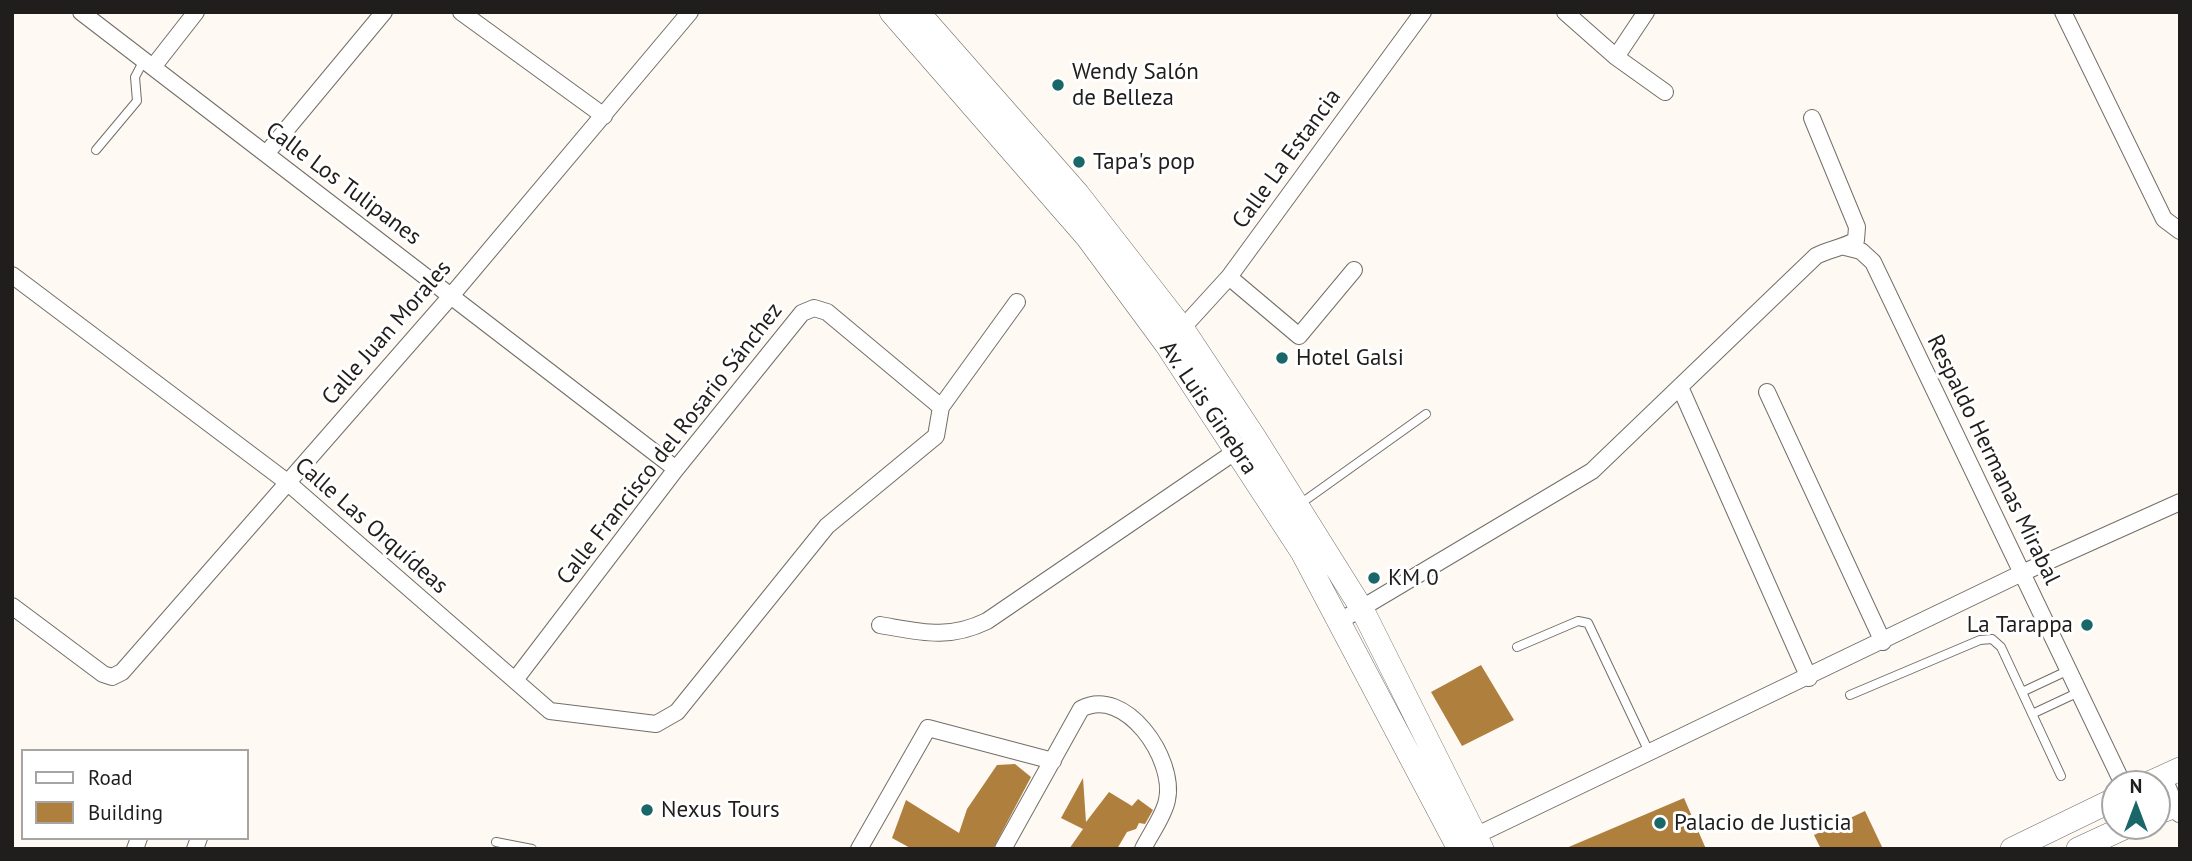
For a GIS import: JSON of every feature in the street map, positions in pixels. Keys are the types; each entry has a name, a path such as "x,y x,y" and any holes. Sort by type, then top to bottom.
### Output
{"street":[{"name":"Calle Los Tulipanes","path":"81,12 677,470"},
{"path":"148,64 196,12"},
{"path":"266,154 384,12"},
{"path":"461,12 604,116"},
{"name":"Calle Juan Morales","path":"12,606 103,674 112,677 122,672 451,296 690,12"},
{"name":"Av. Luis Ginebra","path":"891,12 1175,336"},
{"name":"Av. Luis Ginebra","path":"918,12 1078,194 1247,444 1298,505 1362,610 1472,845"},
{"name":"Calle La Estancia","path":"1175,336 1229,277 1423,12"},
{"path":"1565,12 1616,57 1665,92"},
{"path":"1616,57 1646,12"},
{"path":"2063,12 2164,219 2180,231"},
{"path":"1340,621 1592,471 1816,256 1830,249 1845,247 1856,240 1857,227 1812,118"},
{"name":"Respaldo Hermanas Mirabal","path":"1845,247 1861,251 1873,262 2116,770"},
{"path":"1229,277 1299,336 1354,270"},
{"name":"Calle Las Orquídeas","path":"12,275 288,482 550,711 656,723 677,712 827,526 936,436 941,407"},
{"path":"941,407 1017,302"},
{"name":"Calle Francisco del Rosario Sánchez","path":"515,680 802,313 814,308 827,312 941,407"},
{"path":"1680,387 1809,678"},
{"path":"1767,392 1883,642"},
{"path":"880,625 944,635 965,632 988,621 1247,444"},
{"name":"Av. Luis Ginebra","path":"1247,444 1340,621 1472,845"},
{"path":"1472,845 1650,754 2022,573 2180,502"},
{"path":"1003,849 1082,709 1090,705 1111,705 1148,734 1164,765 1168,799 1143,849"},
{"path":"859,849 928,728 1054,761"},
{"path":"2012,849 2101,806"},
{"path":"2078,849 2101,838"}],"lane":[{"path":"96,150 137,101 135,77 148,64"},
{"path":"1298,505 1426,415"},
{"path":"1517,647 1578,621 1588,623 1650,754"},
{"path":"1850,695 1980,640 1992,639 2001,647 2060,776"},
{"path":"2022,692 2069,670"},
{"path":"2032,714 2079,692"},
{"path":"496,842 532,849"}],"building":[{"path":"1481,665 1514,720 1462,746 1431,692"},
{"path":"1015,764 1031,777 993,849 912,849 892,838 906,800 959,833 967,809 997,765"},
{"path":"1083,778 1086,822 1109,792 1132,806 1138,799 1153,810 1145,824 1139,823 1136,829 1127,832 1117,849 1069,849 1083,829 1061,818"},
{"name":"Palacio de Justicia","path":"1684,798 1706,849 1564,849"},
{"path":"1865,811 1883,849 1821,849 1814,835"}],"place":[{"name":"Wendy Salón de Belleza","path":"1058,85"},
{"name":"Tapa's pop","path":"1079,162"},
{"name":"Hotel Galsi","path":"1282,358"},
{"name":"KM 0","path":"1374,578"},
{"name":"La Tarappa","path":"2087,625"},
{"name":"Nexus Tours","path":"647,810"},
{"name":"Palacio de Justicia","path":"1660,823"}]}
